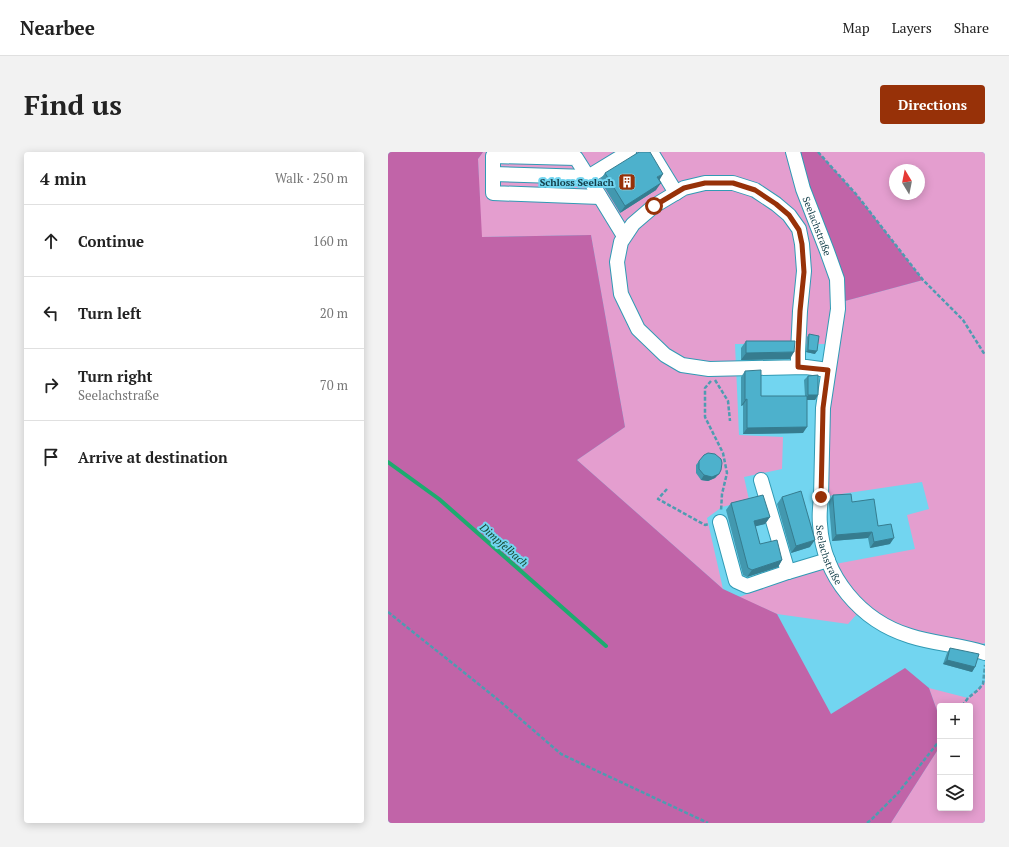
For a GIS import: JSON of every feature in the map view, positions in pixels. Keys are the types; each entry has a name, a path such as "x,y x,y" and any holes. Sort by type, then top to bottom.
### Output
{"street":[{"path":"493,174 588,177 629,152"},
{"path":"651,152 676,193"},
{"name":"Seelachstraße","path":"793,152 803,189 837,279 838,309 823,408 820,524 828,560 836,578 844,590 868,615 886,626 912,637 970,648 985,653"},
{"path":"600,197 493,193 493,156 576,158 588,177 624,236"},
{"path":"531,157 531,194"},
{"path":"567,196 568,158"},
{"path":"798,367 800,311 804,272 802,244 799,230 789,215 755,190 733,183 705,183 684,188 654,206 633,224 620,242 616,262 621,294 638,329 664,355 682,365 709,369 798,367 828,370"},
{"path":"762,480 788,572"},
{"path":"720,522 736,581 747,586 828,560"}],"path":[{"path":"818,152 856,194 923,280 964,320 985,355"},
{"path":"667,489 658,499 705,524 720,522 722,494 727,473 722,453 705,417 705,388 714,378 728,401 730,421"},
{"path":"388,612 496,698 561,754 708,823"},
{"path":"964,703 984,684 985,658"},
{"path":"867,823 898,793 937,744"}],"shaded area":[{"path":"388,152 483,152 478,159 482,237 591,235 625,427 577,460 723,589 777,614 831,714 905,668 929,688 937,711 937,751 891,823 388,823"},
{"path":"483,152 785,152 810,225 833,279 833,342 845,301 923,280 856,194 818,152 985,152 985,643 970,648 912,637 856,615 848,624 777,614 739,597 830,565 915,549 907,515 929,509 922,482 821,497 832,344 735,344 739,435 783,437 782,469 744,477 749,500 722,507 707,518 723,589 577,460 625,427 591,235 481,237 478,159"},
{"path":"789,152 818,152 856,194 923,280 845,301"},
{"path":"985,682 985,823 891,823 937,751 937,811 973,811 973,703 937,703 937,711 929,688 968,698"}],"building":[{"name":"Schloss Seelach","path":"639,152 650,152 663,174 657,177 661,183 625,206 605,173"},
{"path":"809,334 819,336 817,351 808,350"},
{"path":"746,341 795,341 794,352 746,353"},
{"path":"761,370 761,396 807,396 807,427 747,428 745,371"},
{"path":"818,375 818,395 808,395 808,376"},
{"path":"708,453 715,454 721,459 722,463 719,474 712,477 704,475 699,469 699,461"},
{"path":"801,491 815,540 796,546 782,497"},
{"path":"851,494 852,502 874,499 878,526 891,524 894,538 874,542 872,532 836,535 833,495"},
{"path":"763,495 770,517 754,521 760,544 777,540 782,560 752,570 748,568 731,503"},
{"path":"950,648 979,654 975,667 947,660"}],"waterway":[{"name":"Dimpfelbach","path":"388,462 439,499 606,646"}],"place":[{"name":"Schloss Seelach","path":"627,182"}],"route":[{"path":"654,206 684,188 705,183 733,183 755,190 776,204 789,215 799,230 802,244 804,272 800,311 798,367 828,370 823,408 821,497"}]}
